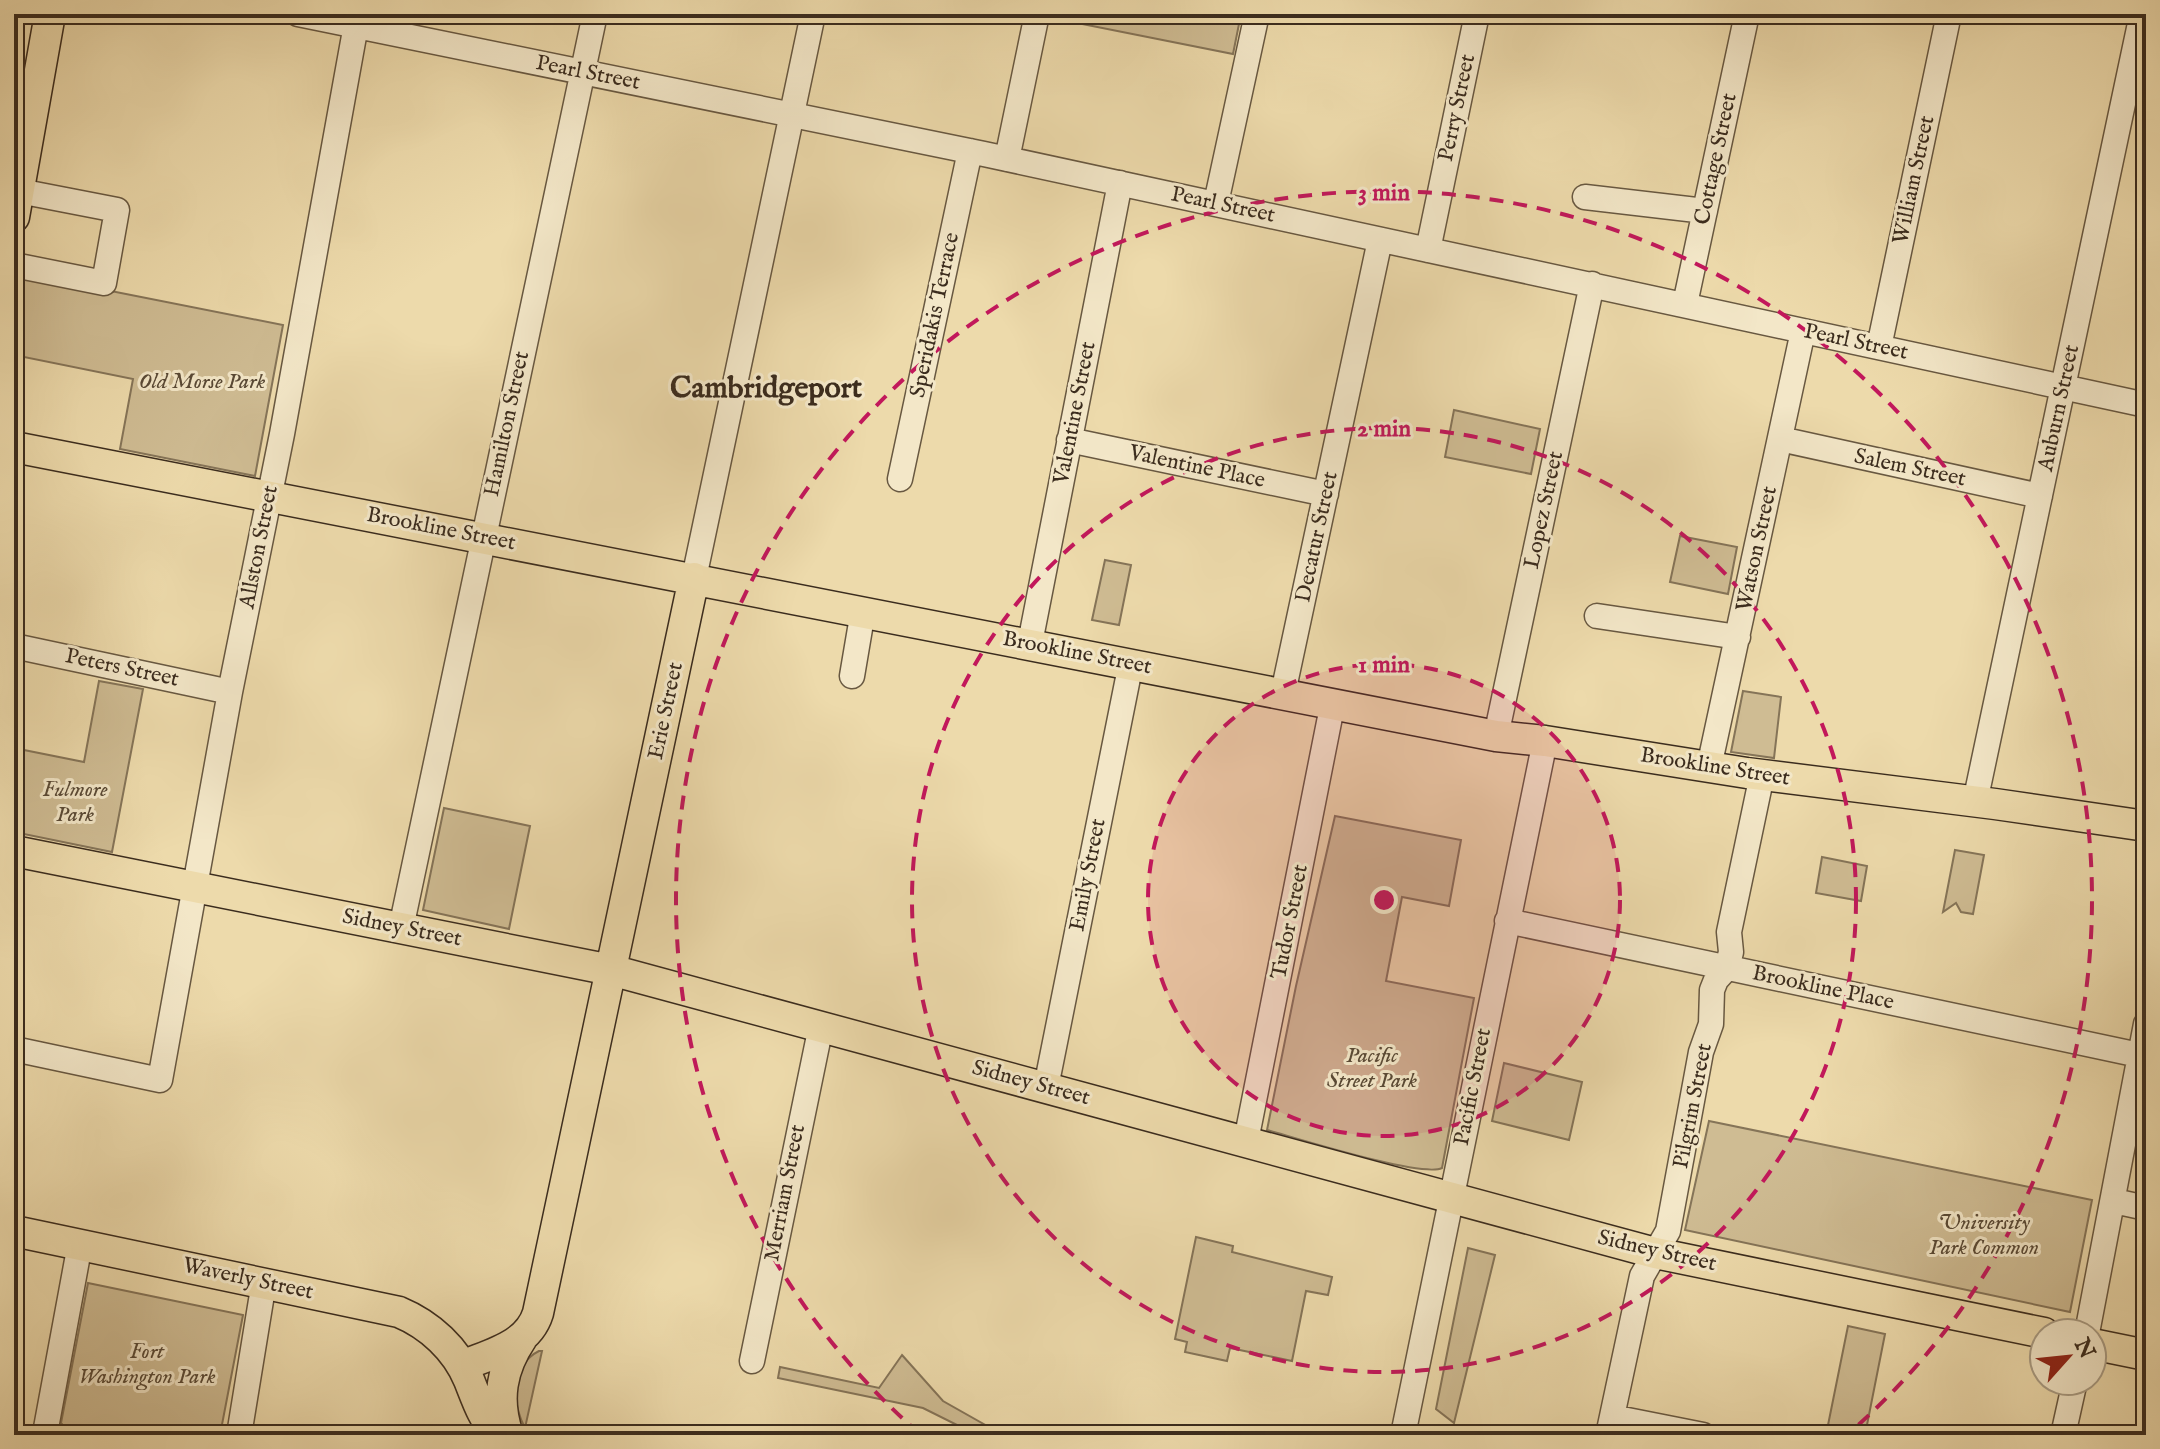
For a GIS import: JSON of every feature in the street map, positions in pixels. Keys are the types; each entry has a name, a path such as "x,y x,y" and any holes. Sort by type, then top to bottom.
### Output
{"main road":[{"path":"16,202 50,14"},
{"name":"Brookline Street","path":"14,447 1496,736 2146,826"},
{"name":"Erie Street","path":"508,1435 501,1409 501,1390 510,1360 522,1338 534,1326 538,1313 694,578"},
{"name":"Sidney Street","path":"14,851 611,970 1655,1253 2028,1330"},
{"name":"Waverly Street","path":"14,1231 399,1312 437,1336 462,1366 486,1419 498,1435"},
{"path":"462,1366 522,1338"},
{"path":"2108,1347 2146,1355"}],"street":[{"name":"Pearl Street","path":"298,14 357,20 791,117 1216,203 2146,405"},
{"name":"Hamilton Street","path":"401,928 595,14"},
{"name":"Erie Street","path":"694,578 813,14"},
{"path":"1007,159 1037,14"},
{"path":"1216,203 1257,14"},
{"name":"Perry Street","path":"1428,250 1477,14"},
{"name":"Cottage Street","path":"1685,304 1747,14"},
{"name":"William Street","path":"1879,347 1949,14"},
{"name":"Auburn Street","path":"1975,802 2142,14"},
{"name":"Allston Street","path":"14,1049 160,1080 357,20"},
{"name":"Speridakis Terrace","path":"900,479 970,151"},
{"name":"Valentine Street","path":"1030,643 1120,183"},
{"path":"1585,197 1705,211"},
{"path":"14,265 104,283 117,210 16,202"},
{"name":"Decatur Street","path":"1283,693 1380,240"},
{"name":"Lopez Street","path":"1496,736 1592,284"},
{"name":"Watson Street","path":"1709,767 1803,331"},
{"name":"Salem Street","path":"1780,439 2040,496"},
{"name":"Valentine Place","path":"1069,440 1326,494"},
{"path":"852,676 863,611"},
{"path":"1597,616 1738,637"},
{"name":"Peters Street","path":"14,646 230,692"},
{"name":"Emily Street","path":"1046,1087 1131,663"},
{"name":"Tudor Street","path":"1246,1141 1333,702"},
{"name":"Pacific Street","path":"1406,1434 1451,1197 1545,741"},
{"name":"Pilgrim Street","path":"1610,1426 1642,1276 1668,1231 1701,1052 1711,1024 1712,990 1727,968 1731,952 1729,935 1762,775"},
{"name":"Brookline Place","path":"1507,921 2139,1055"},
{"path":"2090,1317 2146,1024"},
{"name":"Merriam Street","path":"752,1361 821,1026"},
{"path":"2114,1201 2146,1208"},
{"path":"46,1428 80,1244"},
{"path":"239,1435 264,1282"},
{"path":"2063,1435 2071,1397"},
{"path":"1610,1426 1703,1435"}],"green space":[{"path":"1053,14 1241,14 1233,54 1052,18"},
{"name":"Old Morse Park","path":"20,273 283,325 255,476 120,449 133,379 14,355 14,307"},
{"path":"1454,410 1540,429 1531,474 1445,457"},
{"path":"1680,536 1737,547 1728,594 1670,582"},
{"path":"1105,560 1131,565 1119,625 1092,620"},
{"name":"Fulmore Park","path":"99,681 143,689 112,852 14,832 14,748 84,762"},
{"path":"1743,691 1781,697 1774,758 1731,752"},
{"path":"444,808 530,826 509,929 423,910"},
{"name":"Pacific Street Park","path":"1335,816 1461,840 1449,906 1402,897 1386,981 1474,998 1442,1168 1430,1170 1385,1162 1267,1130"},
{"path":"1955,850 1984,855 1973,914 1961,912 1956,903 1943,912"},
{"path":"1822,857 1867,866 1861,901 1816,893"},
{"path":"1504,1063 1582,1082 1569,1140 1492,1121"},
{"name":"University Park Common","path":"1709,1121 2092,1200 2070,1312 1685,1230"},
{"path":"1196,1237 1233,1246 1232,1252 1332,1277 1328,1295 1306,1291 1292,1361 1230,1348 1227,1361 1185,1352 1187,1342 1175,1339"},
{"path":"1468,1248 1495,1255 1454,1423 1436,1409"},
{"name":"Fort Washington Park","path":"88,1283 243,1315 220,1435 71,1435 61,1423"},
{"path":"1848,1326 1885,1334 1865,1435 1826,1435"},
{"path":"542,1351 525,1428 516,1397 519,1375 530,1357"},
{"path":"902,1355 943,1401 1003,1435 977,1435 923,1408 778,1378 780,1367 879,1388"}],"district":[{"name":"Cambridgeport","path":"766,389"}]}
